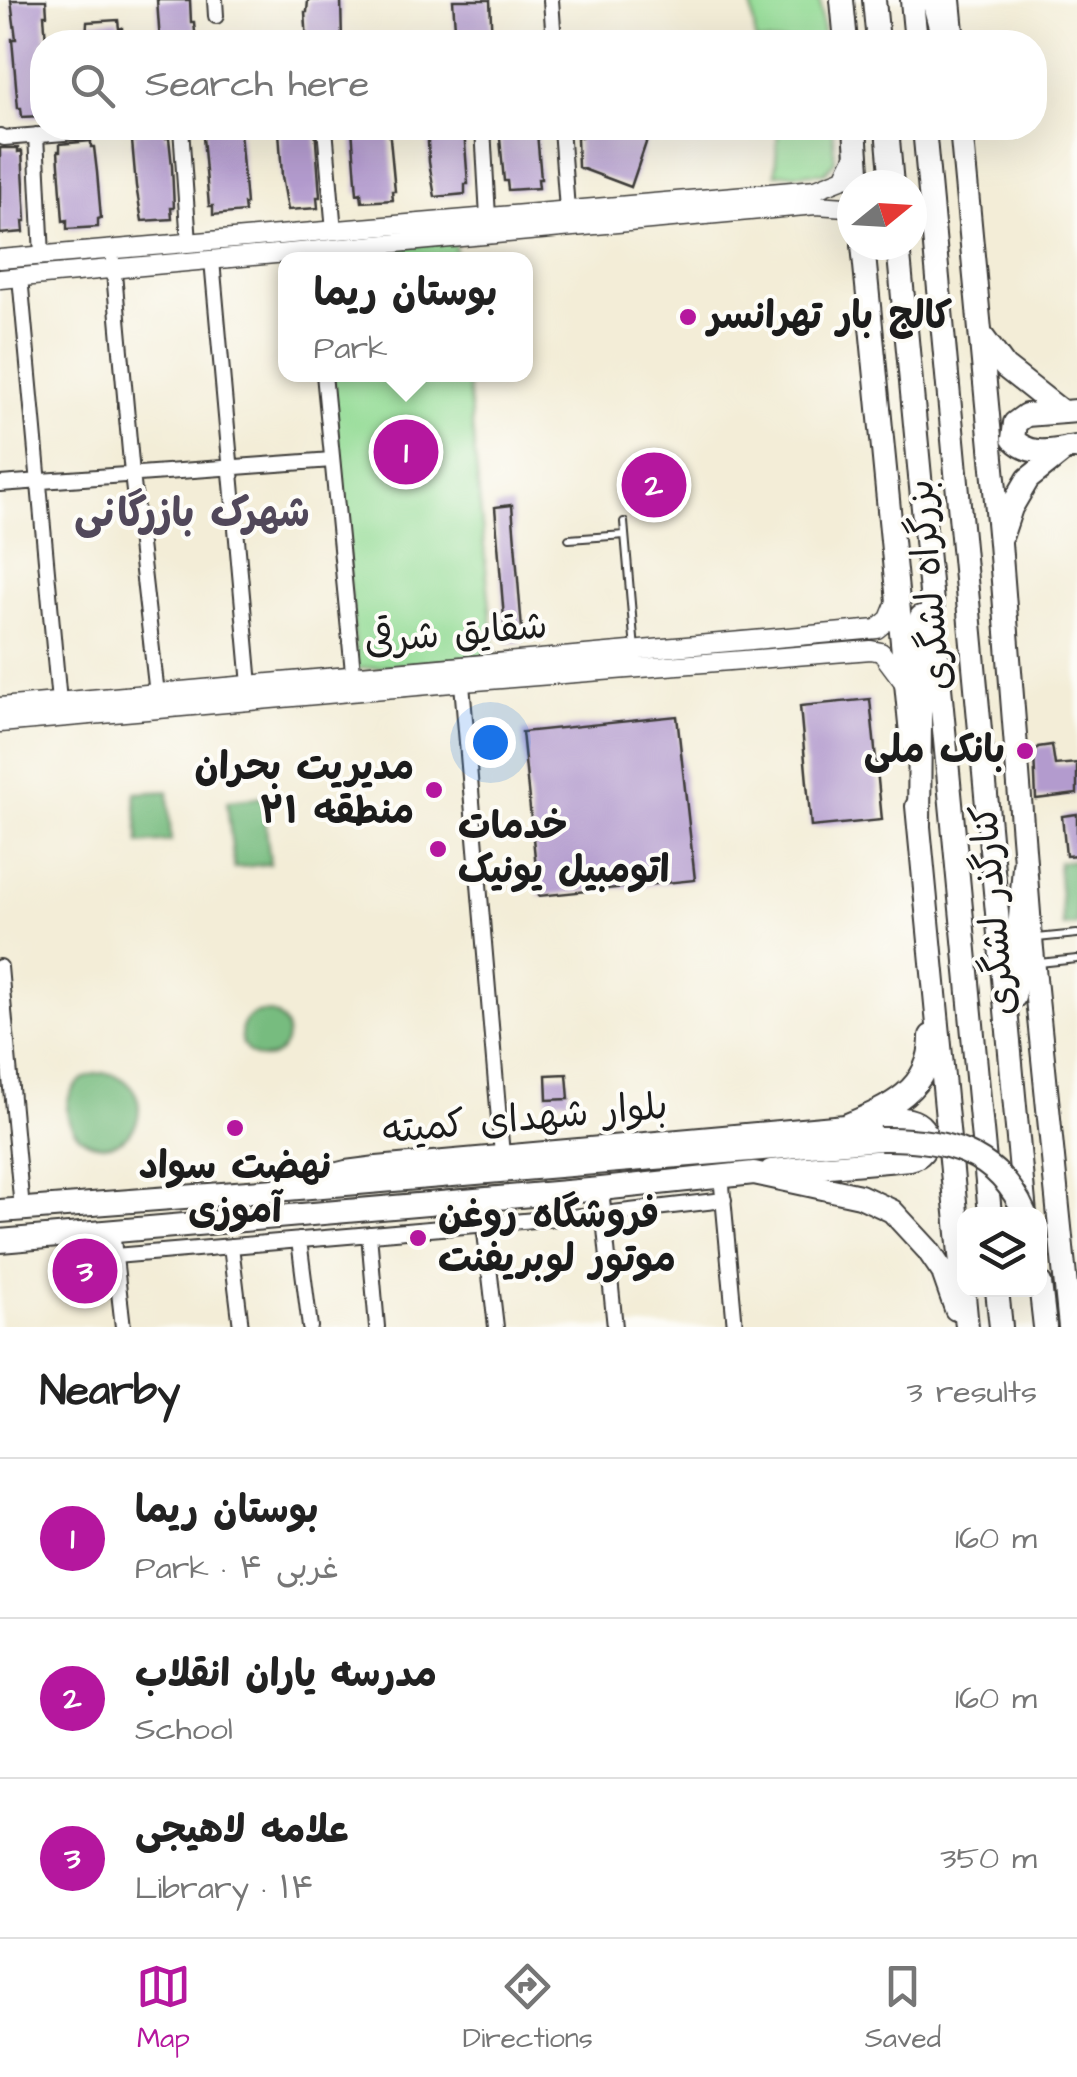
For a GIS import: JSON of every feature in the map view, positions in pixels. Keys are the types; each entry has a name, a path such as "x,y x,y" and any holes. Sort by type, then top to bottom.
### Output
{"main road":[{"path":"842,0 845,30"},
{"path":"912,0 915,30"},
{"path":"933,0 941,30"},
{"path":"949,0 952,30"},
{"path":"874,4 877,30"},
{"path":"856,140 858,170"},
{"path":"887,140 890,170"},
{"name":"بزرگراه لشگری","path":"925,140 1024,1207"},
{"name":"کنارگذر لشگری","path":"962,140 1000,543 1030,939 1070,1327"},
{"name":"کنارگذر لشگری","path":"864,260 964,1327"},
{"name":"بزرگراه لشگری","path":"899,260 989,1207"},
{"path":"980,334 1005,367 1070,412"},
{"path":"1070,412 1026,415 1015,424 1013,440 1033,452 1072,448"},
{"path":"1000,543 1011,508 1028,480 1072,448"},
{"path":"919,825 922,489"},
{"path":"1009,1060 1024,866"},
{"name":"بلوار شهدای کمیته","path":"11,1210 275,1190 346,1172 845,1126 903,1098 932,1053 931,958"},
{"path":"754,1173 917,1158 926,1148 924,1130 910,1120 845,1126"},
{"path":"275,1190 914,1138 971,1154 998,1175 1022,1207"},
{"name":"بلوار شهدای کمیته","path":"0,1241 754,1173 860,1196 892,1210 943,1272 964,1327"},
{"path":"998,1297 1001,1327"},
{"path":"1032,1297 1034,1327"},
{"path":"1042,1297 1045,1327"}],"street":[{"path":"551,0 553,30"},
{"path":"0,136 30,136"},
{"path":"36,140 42,256"},
{"path":"183,140 189,243"},
{"path":"326,140 334,231"},
{"path":"484,140 488,217"},
{"path":"562,140 568,210"},
{"path":"816,197 844,178 856,140"},
{"path":"0,259 42,256 212,260 816,197 837,204"},
{"path":"0,279 189,243 311,248 334,231 568,210 629,214"},
{"path":"112,259 158,701"},
{"path":"212,260 250,685"},
{"path":"20,277 59,702"},
{"path":"325,382 354,684"},
{"path":"0,484 332,460"},
{"name":"شقایق شرقی","path":"461,674 636,651 877,629 889,619 898,596"},
{"name":"شقایق شرقی","path":"0,707 158,701 461,674 871,650 890,660 906,685"},
{"path":"461,674 502,1156"},
{"name":"شقایق شرقی","path":"0,723 250,685 354,684"},
{"path":"0,967 11,1210"},
{"path":"721,1176 735,1327"},
{"path":"601,1189 615,1327"},
{"path":"114,1256 724,1200"},
{"path":"484,1224 496,1327"},
{"path":"112,1231 123,1327"},
{"path":"369,1234 378,1327"},
{"path":"299,1240 310,1327"},
{"path":"232,1246 241,1327"}],"lane":[{"path":"624,522 636,651"},
{"path":"569,539 625,535"},
{"path":"1030,939 1077,934"},
{"path":"1033,963 1077,959"}],"green space":[{"path":"751,0 820,0 823,30 755,30"},
{"path":"777,140 833,140 835,161 825,173 775,174"},
{"path":"454,235 455,252 318,252 318,245"},
{"path":"331,382 468,382 495,658 357,669"},
{"path":"168,791 171,841 139,844 135,793"},
{"path":"263,797 270,864 234,868 227,801"},
{"path":"1077,860 1077,925 1063,926 1058,862"},
{"path":"264,1012 280,1019 287,1035 280,1051 264,1058 248,1051 241,1035 248,1019"},
{"path":"103,1073 128,1084 139,1109 128,1134 103,1145 78,1134 67,1109 78,1084"}],"building":[{"path":"11,0 46,0 45,30 30,30 30,117 22,117 18,108 12,39 16,39"},
{"path":"157,0 190,0 195,30 159,30"},
{"path":"308,0 341,0 342,30 306,30"},
{"path":"453,0 490,0 491,30 455,30"},
{"path":"118,20 122,30 87,30 87,22"},
{"path":"169,140 172,219 142,221 135,141"},
{"path":"203,140 241,140 245,212 213,215 213,206 209,206"},
{"path":"280,140 316,140 318,208 288,210"},
{"path":"353,140 390,140 393,200 362,202 361,193 357,194"},
{"path":"465,140 468,184 465,194 435,197 428,142"},
{"path":"500,140 538,140 539,188 508,190"},
{"path":"577,140 647,140 631,187 578,167"},
{"path":"91,141 101,218 98,227 67,229 67,220 63,221 58,151 60,144"},
{"path":"0,148 22,151 24,232 0,234"},
{"path":"512,505 523,642 506,643 495,507"},
{"path":"870,699 882,820 811,827 800,706"},
{"path":"677,716 695,880 539,896 522,732"},
{"path":"1052,745 1055,765 1077,763 1077,794 1036,799 1034,753 1038,747"},
{"path":"1077,814 1077,855 1066,856 1062,816"},
{"path":"567,1074 569,1099 547,1100 546,1075"}],"place":[{"name":"کالج بار تهرانسر","path":"688,317"},
{"name":"بوستان ریما","path":"406,452"},
{"name":"مدرسه یاران انقلاب","path":"654,485"},
{"name":"بانک ملی","path":"1025,751"},
{"name":"مدیریت بحران منطقه ۲۱","path":"434,790"},
{"name":"خدمات اتومبیل یونیک","path":"438,849"},
{"name":"نهضت سواد آموزی","path":"235,1128"},
{"name":"فروشگاه روغن موتور لوبریفنت","path":"418,1238"},
{"name":"علامه لاهیجی","path":"85,1271"}],"district":[{"name":"شهرک بازرگانی","path":"192,514"}]}
